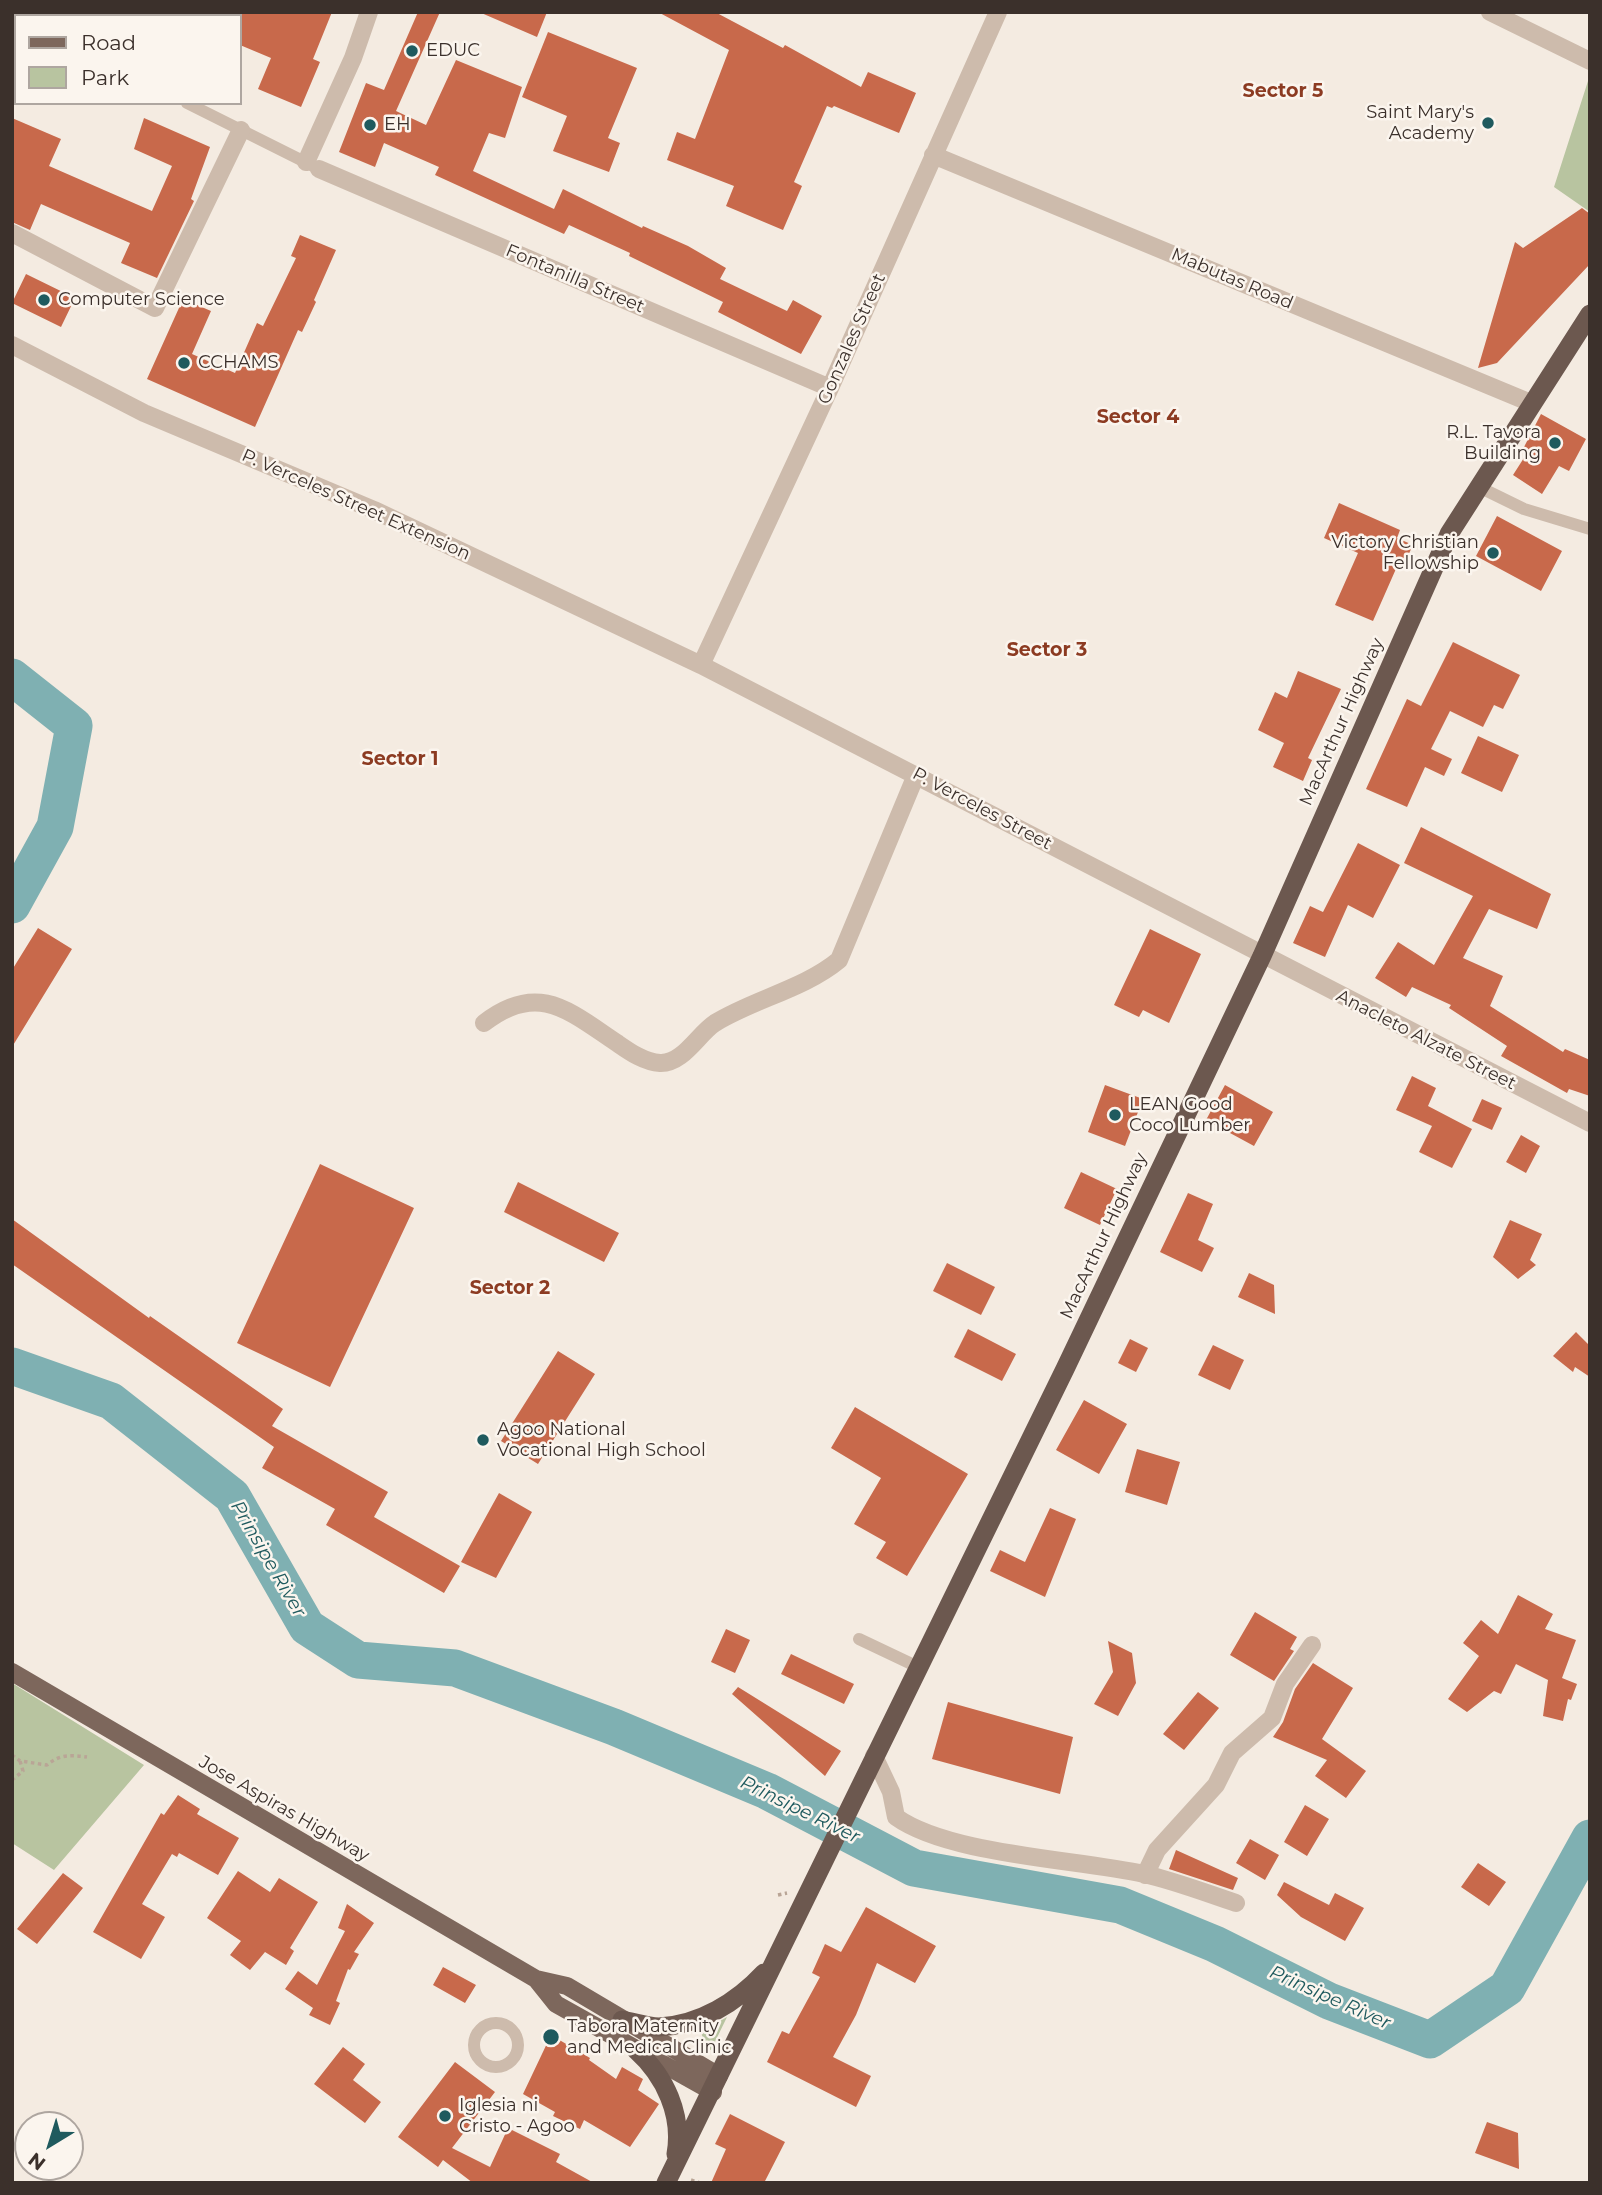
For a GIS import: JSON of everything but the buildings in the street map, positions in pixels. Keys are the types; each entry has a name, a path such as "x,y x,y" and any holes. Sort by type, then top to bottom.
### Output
{"highway":[{"name":"MacArthur Highway","path":"666,2183 1065,1369 1262,956 1444,546 1531,403 1590,314"},
{"path":"622,2020 657,2027 688,2023 721,2008 750,1989 778,1956"},
{"path":"636,2050 656,2068 670,2098 680,2136 674,2164"}],"main road":[{"name":"Jose Aspiras Highway","path":"12,1672 536,1979 567,1986 716,2084"},
{"name":"Jose Aspiras Highway","path":"536,1979 556,2004 636,2050 716,2084"}],"street":[{"path":"313,166 369,12"},
{"name":"Gonzales Street","path":"701,665 830,388 998,12"},
{"path":"1490,12 1590,61"},
{"path":"12,233 155,308 241,130"},
{"name":"Mabutas Road","path":"933,155 1531,403"},
{"name":"Fontanilla Street","path":"313,166 830,388"},
{"name":"P. Verceles Street Extension","path":"12,345 144,413 373,510 701,665"},
{"name":"P. Verceles Street","path":"701,665 1262,956"},
{"path":"484,1023 503,1008 520,1003 548,1002 579,1018 636,1056 660,1063 674,1061 713,1024 769,995 825,971 839,960 916,775"},
{"name":"Anacleto Alzate Street","path":"1262,956 1590,1123"},
{"path":"1145,1875 1157,1850 1216,1785 1232,1754 1272,1718 1285,1684 1312,1646"},
{"path":"874,1756 891,1792 896,1817 915,1831 982,1846 1145,1875 1236,1903"}],"lane":[{"path":"191,105 313,166"},
{"path":"1479,487 1524,509 1590,529"},
{"path":"859,1639 918,1667"}],"path":[{"path":"12,1755 20,1761 47,1765 56,1758 69,1754 87,1757"},
{"path":"12,1780 23,1771 20,1761"},
{"path":"692,2178 700,2183"}],"green space":[{"path":"1588,81 1590,82 1590,212 1554,187"},
{"path":"12,1683 144,1765 54,1870 12,1843"},
{"path":"727,2017 711,2050 706,2048 701,2032"}],"waterway":[{"name":"Prinsipe River","path":"12,677 74,726 55,827 12,905"},
{"name":"Prinsipe River","path":"12,1366 111,1401 232,1496 307,1627 358,1660 455,1668 614,1727 767,1791 914,1868 1120,1905 1215,1944 1329,2001 1430,2040 1507,1988 1590,1838"}],"place":[{"name":"EDUC","path":"412,51"},
{"name":"Saint Mary's Academy","path":"1488,123"},
{"name":"EH","path":"370,125"},
{"name":"Computer Science","path":"44,300"},
{"name":"CCHAMS","path":"184,363"},
{"name":"R.L. Tavora Building","path":"1555,443"},
{"name":"Victory Christian Fellowship","path":"1493,553"},
{"name":"LEAN Good Coco Lumber","path":"1115,1115"},
{"name":"Agoo National Vocational High School","path":"483,1440"},
{"name":"Tabora Maternity and Medical Clinic","path":"551,2037"},
{"name":"Iglesia ni Cristo - Agoo","path":"445,2116"}],"district":[{"name":"Sector 5","path":"1283,91"},
{"name":"Sector 4","path":"1138,417"},
{"name":"Sector 3","path":"1047,650"},
{"name":"Sector 1","path":"400,759"},
{"name":"Sector 2","path":"510,1288"}]}
